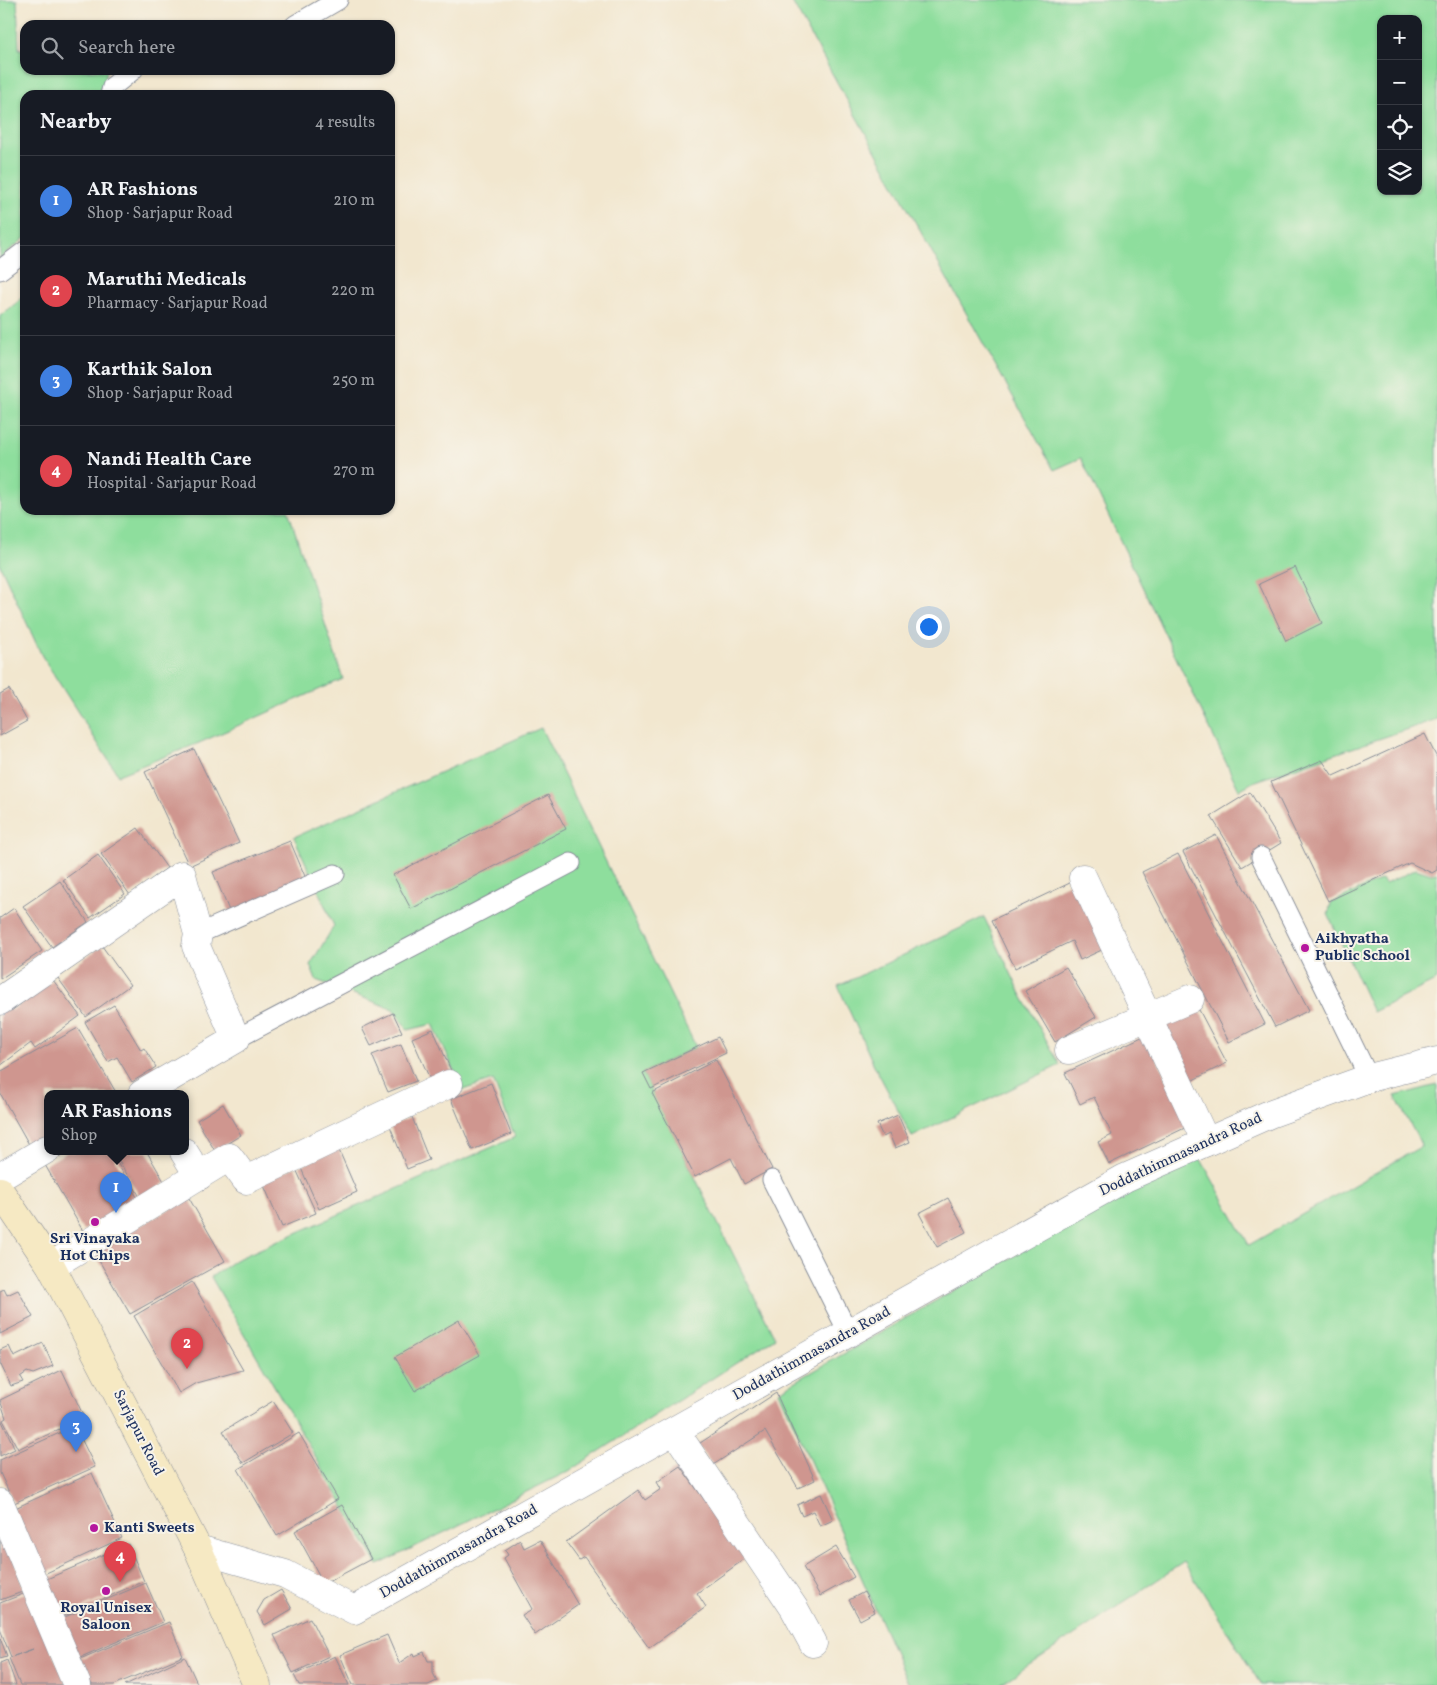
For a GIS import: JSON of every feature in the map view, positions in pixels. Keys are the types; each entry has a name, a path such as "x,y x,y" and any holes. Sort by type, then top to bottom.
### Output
{"main road":[{"name":"Sarjapur Road","path":"0,1191 51,1266 198,1549 257,1685"}],"street":[{"path":"0,1001 182,875 198,934 196,946 236,1039 152,1090"},
{"path":"1083,878 1146,1018 1206,1142"},
{"path":"1069,1050 1190,999"},
{"name":"Doddathimmasandra Road","path":"198,1549 285,1574 354,1610 1124,1178 1272,1112 1369,1078 1437,1061"},
{"path":"51,1266 229,1157 246,1180 449,1084"},
{"path":"0,1177 44,1151"},
{"path":"186,1155 199,1176"},
{"path":"675,1431 794,1608 813,1644"},
{"path":"0,1503 77,1685"}],"lane":[{"path":"304,20 338,0"},
{"path":"111,90 112,87 127,75"},
{"path":"0,270 20,255"},
{"path":"1261,857 1369,1078"},
{"path":"236,1039 571,863"},
{"path":"198,934 335,874"},
{"path":"772,1180 849,1334"}],"green space":[{"path":"0,0 17,0 20,75 106,75 102,90 20,90 20,242 0,258"},
{"path":"791,0 1437,0 1437,719 1253,782 1239,790 1081,458 1054,470"},
{"path":"20,300 20,515 290,515 343,679 199,743 118,775 42,656 0,565 0,316"},
{"path":"541,728 696,1047 643,1073 775,1338 569,1471 378,1565 211,1277 235,1260 515,1137 493,1080 463,1090 433,1024 408,1030 393,1009 316,980 310,965 334,926 294,837"},
{"path":"1416,869 1431,874 1437,873 1437,980 1373,1012 1328,914 1331,903 1382,879 1385,884"},
{"path":"984,917 1020,992 1060,1065 912,1137 873,1063 838,986"},
{"path":"1437,1085 1437,1685 1261,1685 1184,1562 999,1685 909,1685 779,1391 1071,1223 1199,1156 1249,1245 1422,1146 1395,1096"}],"building":[{"path":"1295,567 1322,623 1286,641 1259,584"},
{"path":"9,689 27,721 0,736 0,694"},
{"path":"1425,734 1437,758 1437,870 1432,873 1410,863 1328,901 1271,782 1322,760 1333,776"},
{"path":"194,749 239,843 189,866 145,772"},
{"path":"1250,792 1281,843 1242,867 1211,816"},
{"path":"548,795 566,829 411,909 393,875"},
{"path":"138,828 167,868 130,895 101,854"},
{"path":"1216,835 1309,1010 1275,1027 1183,852"},
{"path":"290,841 307,881 230,913 213,872"},
{"path":"1178,854 1265,1024 1229,1042 1142,872"},
{"path":"98,855 125,894 90,918 63,880"},
{"path":"60,881 88,922 52,947 23,906"},
{"path":"1072,882 1104,949 1080,960 1072,941 1015,968 992,920"},
{"path":"14,908 42,951 0,979 0,918"},
{"path":"102,946 130,985 86,1017 58,978"},
{"path":"1066,967 1096,1017 1055,1042 1025,991"},
{"path":"53,980 80,1016 35,1049 31,1043 0,1066 0,1008 6,1003 11,1011"},
{"path":"114,1005 141,1050 144,1048 156,1067 132,1082 117,1057 108,1062 85,1022"},
{"path":"1198,1008 1227,1063 1191,1081 1162,1026"},
{"path":"393,1013 402,1032 371,1046 362,1028"},
{"path":"78,1028 115,1090 44,1090 44,1141 31,1148 0,1093 0,1072"},
{"path":"433,1029 453,1075 432,1084 412,1038"},
{"path":"1146,1035 1189,1126 1109,1164 1098,1142 1112,1135 1094,1097 1080,1104 1065,1073"},
{"path":"718,1037 726,1053 651,1089 643,1073"},
{"path":"401,1044 416,1081 388,1092 372,1055"},
{"path":"716,1060 772,1169 744,1184 731,1158 695,1177 652,1093"},
{"path":"491,1083 511,1134 472,1150 451,1099"},
{"path":"223,1104 241,1135 215,1151 197,1120"},
{"path":"898,1115 910,1142 895,1148 889,1134 883,1137 877,1124"},
{"path":"412,1117 429,1160 407,1169 390,1126"},
{"path":"338,1148 357,1192 319,1209 300,1166"},
{"path":"62,1155 113,1155 138,1199 83,1231 45,1165"},
{"path":"116,1155 149,1155 165,1183 140,1197"},
{"path":"295,1167 316,1213 282,1227 262,1181"},
{"path":"189,1198 225,1261 130,1314 94,1252"},
{"path":"948,1198 966,1232 937,1247 919,1213"},
{"path":"192,1282 243,1370 196,1383 179,1393 134,1316"},
{"path":"4,1289 7,1295 18,1290 33,1317 0,1334 0,1291"},
{"path":"459,1320 480,1355 415,1391 395,1357"},
{"path":"43,1343 53,1366 33,1374 27,1372 20,1377 23,1382 11,1386 0,1363 0,1350 9,1346 14,1357"},
{"path":"62,1370 84,1417 18,1449 3,1420 6,1418 0,1400"},
{"path":"776,1393 815,1480 798,1488 765,1431 713,1465 697,1445"},
{"path":"273,1401 293,1433 243,1463 223,1431"},
{"path":"0,1417 15,1449 0,1456"},
{"path":"75,1426 95,1467 14,1503 0,1473 0,1460"},
{"path":"299,1433 338,1499 277,1536 238,1469"},
{"path":"680,1466 746,1558 697,1593 706,1607 649,1648 584,1557 579,1560 566,1542 638,1490 645,1500 661,1489 657,1482"},
{"path":"92,1473 122,1538 44,1574 13,1509"},
{"path":"821,1494 833,1520 820,1526 813,1511 802,1516 797,1505"},
{"path":"342,1505 371,1559 324,1584 295,1531"},
{"path":"7,1540 25,1591 0,1600 0,1542"},
{"path":"520,1540 524,1548 540,1540 578,1605 535,1635 522,1615 532,1609 504,1558 508,1555 505,1550"},
{"path":"128,1544 144,1581 59,1618 42,1581"},
{"path":"836,1547 854,1577 820,1596 803,1567"},
{"path":"146,1583 163,1622 76,1659 60,1619"},
{"path":"281,1590 292,1609 265,1625 257,1612 264,1600"},
{"path":"864,1592 875,1612 860,1620 849,1600"},
{"path":"26,1593 67,1685 20,1685 9,1658 33,1649 11,1657 0,1629 0,1603"},
{"path":"310,1618 329,1656 293,1673 274,1635"},
{"path":"169,1622 183,1656 114,1685 92,1685 80,1659"},
{"path":"387,1635 399,1663 414,1653 415,1656 424,1652 428,1661 433,1661 433,1673 437,1681 428,1685 353,1685 340,1655"},
{"path":"0,1638 7,1656 0,1658"},
{"path":"335,1656 349,1685 299,1685 294,1675"},
{"path":"185,1657 198,1685 125,1685"},
{"path":"7,1660 16,1685 0,1685 0,1663"}],"place":[{"name":"Aikhyatha Public School","path":"1305,948"},
{"name":"AR Fashions","path":"116,1213"},
{"name":"Sri Vinayaka Hot Chips","path":"95,1222"},
{"name":"Maruthi Medicals","path":"187,1369"},
{"name":"Karthik Salon","path":"76,1452"},
{"name":"Kanti Sweets","path":"94,1528"},
{"name":"Nandi Health Care","path":"120,1582"},
{"name":"Royal Unisex Saloon","path":"106,1591"}]}
